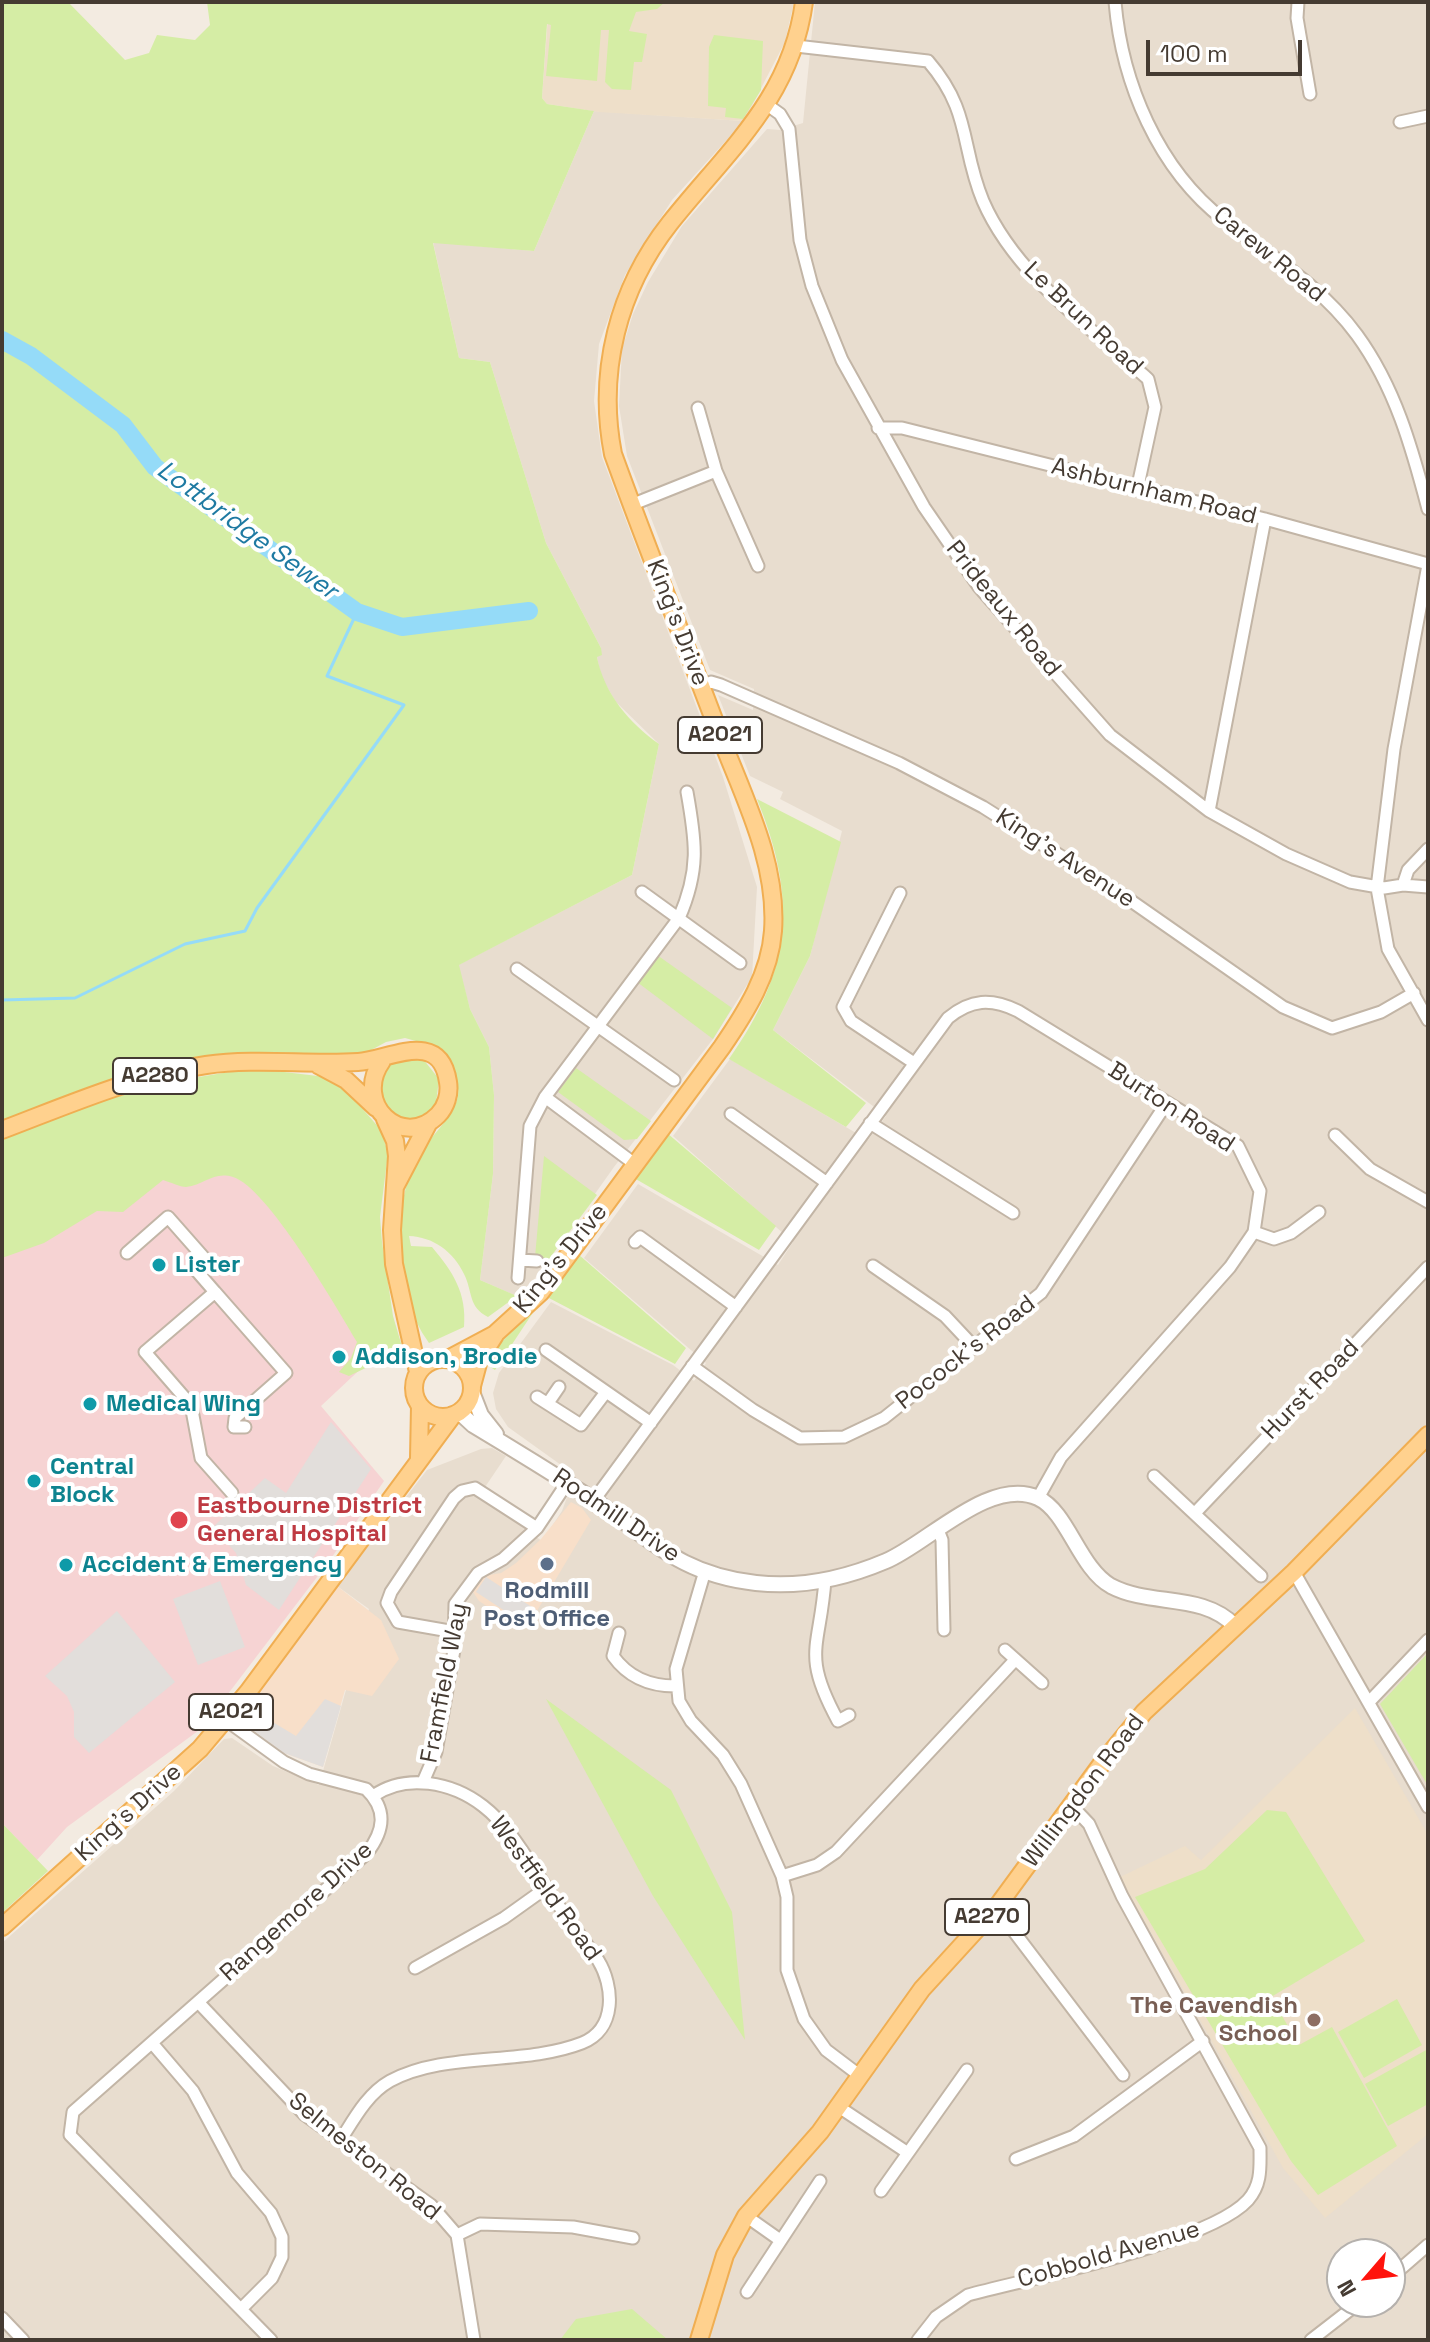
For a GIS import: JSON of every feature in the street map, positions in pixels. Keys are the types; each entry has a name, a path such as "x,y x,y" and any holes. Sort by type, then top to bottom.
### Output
{"main road":[{"name":"A2021","path":"766,104 796,46 804,2"},
{"name":"King's Drive","path":"445,1359 495,1334 541,1292 744,1015 764,970 773,934 773,898 759,839 631,505 613,454 607,423 609,359 628,296 667,227 749,133 766,104"},
{"name":"A2280","path":"2,1130 165,1073 255,1062 316,1064 382,1061 405,1049 431,1055 441,1064 447,1076 446,1103 429,1122 394,1189"},
{"name":"A2280","path":"382,1061 371,1084 381,1114 395,1141 394,1264 398,1294 412,1336 418,1372"},
{"name":"A2280","path":"316,1064 346,1080 381,1114"},
{"path":"381,1114 406,1127 429,1122"},
{"name":"King's Drive","path":"472,1389 479,1360 495,1334"},
{"path":"412,1336 467,1371 472,1389 456,1414 438,1417 420,1406"},
{"path":"419,1460 420,1406 414,1390 418,1372 425,1365 445,1359"},
{"name":"A2021","path":"419,1460 456,1414"},
{"name":"Willingdon Road","path":"699,2340 725,2255 746,2216 839,2107 922,1989 996,1908 1144,1712 1294,1572 1428,1435"},
{"name":"King's Drive","path":"2,1927 178,1772 226,1720 419,1460"}],"street":[{"name":"Carew Road","path":"1115,2 1128,79 1163,150 1196,194 1222,218 1316,288 1356,334 1392,395 1428,509"},
{"path":"1298,2 1310,94"},
{"name":"Le Brun Road","path":"796,46 928,61 948,85 962,118 983,200 1017,258 1148,379 1155,407 1137,490"},
{"name":"Prideaux Road","path":"766,104 780,114 789,129 800,240 812,286 842,360 924,507 979,587 1110,735 1209,811 1286,854 1350,882 1377,888"},
{"path":"1400,122 1428,116"},
{"path":"698,408 716,471 758,566"},
{"name":"Ashburnham Road","path":"878,428 902,428 1137,490 1265,519 1428,565"},
{"path":"631,505 716,471"},
{"path":"1209,811 1265,519"},
{"path":"1428,565 1394,749 1377,888 1388,949 1428,1020"},
{"name":"King's Avenue","path":"701,686 711,682 721,685 899,763 983,807 1124,896 1283,1007 1332,1028 1381,1012 1414,993"},
{"path":"518,1278 530,1126 545,1097 679,918 692,889 697,851 687,792"},
{"path":"1403,885 1408,870 1428,849"},
{"path":"1377,888 1403,885 1428,887"},
{"path":"642,892 740,963"},
{"path":"900,893 843,1007 851,1021 914,1063"},
{"path":"517,969 674,1080"},
{"name":"Burton Road","path":"594,1500 954,1012 975,1002 989,1001 1018,1011 1238,1146 1260,1191 1254,1232 1230,1267 1061,1457 1038,1498"},
{"path":"545,1097 636,1165"},
{"name":"Pocock's Road","path":"692,1366 753,1410 800,1438 844,1437 884,1418 1041,1293 1166,1104"},
{"path":"731,1114 827,1183"},
{"path":"870,1123 1013,1213"},
{"path":"1335,1135 1370,1169 1428,1202"},
{"path":"1254,1232 1274,1239 1291,1233 1319,1212"},
{"path":"127,1253 168,1217 205,1259 195,1269 286,1373 235,1418 234,1427 245,1427"},
{"path":"635,1242 640,1237 736,1307"},
{"path":"520,1260 537,1261"},
{"path":"873,1266 945,1316 975,1348"},
{"name":"Hurst Road","path":"1195,1513 1428,1267"},
{"path":"215,1292 145,1352 191,1405 201,1458 232,1493"},
{"path":"546,1350 651,1423"},
{"path":"559,1387 542,1400 583,1428 606,1392"},
{"name":"Rodmill Drive","path":"472,1389 481,1415 504,1443"},
{"name":"Rodmill Drive","path":"456,1414 594,1500 652,1545 677,1560 705,1571 755,1583 790,1585 825,1580 888,1560 994,1498 1024,1495 1038,1498"},
{"path":"1154,1476 1261,1576"},
{"name":"Framfield Way","path":"423,1782 436,1752 455,1632 455,1604 468,1584 537,1528 567,1483"},
{"path":"455,1632 398,1622 387,1603 391,1592 454,1498 462,1491 475,1488 537,1528"},
{"path":"1038,1498 1106,1583 1134,1595 1216,1610 1235,1626"},
{"path":"938,1530 942,1540 944,1630"},
{"path":"705,1571 676,1669 675,1686 684,1711 723,1755 741,1784 782,1876 787,1897 787,1970 794,1997 816,2038 859,2075"},
{"path":"1294,1572 1428,1807"},
{"path":"825,1580 813,1654 815,1671 838,1721 849,1715"},
{"path":"619,1633 613,1656 625,1673 660,1686 675,1686"},
{"path":"1369,1702 1428,1640"},
{"path":"1005,1650 1042,1683"},
{"path":"782,1876 817,1865 836,1852 1015,1660"},
{"path":"226,1720 284,1762 309,1774 358,1785 373,1796 400,1783 423,1782"},
{"name":"Westfield Road","path":"340,2141 367,2099 389,2081 416,2070 553,2051 585,2042 604,2022 611,2002 609,1978 510,1834 482,1806 448,1788 423,1782"},
{"name":"Rangemore Drive","path":"241,2309 70,2135 73,2112 367,1853 379,1837 383,1822 373,1796"},
{"name":"Cobbold Avenue","path":"918,2340 936,2317 968,2295 1206,2228 1247,2200 1261,2177 1260,2148 1122,1896 1089,1824 1072,1806"},
{"path":"415,1968 504,1918 546,1888"},
{"path":"996,1908 1123,2075"},
{"name":"Selmeston Road","path":"198,2002 305,2115 431,2205 457,2235 474,2340"},
{"path":"1016,2159 1074,2136 1203,2041"},
{"path":"152,2043 193,2091 237,2173 271,2213 282,2237 282,2257 272,2278 241,2309 271,2340"},
{"path":"881,2191 967,2070"},
{"path":"839,2107 908,2153"},
{"path":"747,2292 820,2181"},
{"path":"746,2216 780,2240"},
{"path":"457,2235 480,2224 573,2227 633,2238"},
{"path":"1406,2264 1428,2245"},
{"path":"1311,2340 1339,2318"},
{"path":"4,2324 23,2340"}],"shaded area":[{"path":"549,2 794,2 785,42 744,121 599,112 547,104 542,98"},
{"path":"815,2 1428,2 1428,2340 2,2340 2,1943 174,1791 224,1739 232,1738 273,1766 319,1785 369,1609 337,1586 427,1470 481,1449 492,1448 506,1456 479,1496 542,1541 562,1511 575,1475 508,1427 496,1409 493,1393 499,1373 551,1302 673,1365 694,1381 706,1363 584,1258 638,1184 778,1265 793,1242 673,1136 730,1059 868,1140 886,1116 773,1030 810,956 842,831 780,799 783,792 750,776 718,695 753,710 754,689 710,670 627,456 619,406 622,349 633,314 648,282 682,226 767,129 780,130 803,123"},
{"path":"594,111 744,121 672,200 625,275 599,344 594,401 602,457 723,777 757,887 752,977 713,1039 614,1167 521,1298 480,1280 493,1174 494,1095 489,1047 470,1009 458,965 632,875 659,744 616,702 601,677 597,657 601,648 546,543 490,362 459,358 433,242 534,251"},
{"name":"Eastbourne District General Hospital","path":"220,1142 374,1341 368,1362 321,1406 384,1481 330,1560 202,1728 67,1827 37,1860 2,1823 2,1237"},
{"path":"331,1422 371,1469 279,1610 246,1585 236,1553 213,1527 265,1478 286,1493"},
{"path":"571,1502 582,1508 591,1520 528,1626 504,1610 500,1615 479,1601 473,1592 484,1576 501,1573 516,1563 541,1539"},
{"path":"486,1577 538,1611 528,1626 476,1592"},
{"path":"220,1581 245,1647 198,1665 173,1599"},
{"path":"337,1586 381,1620 399,1659 372,1696 345,1690 323,1767 284,1753 246,1724 244,1715"},
{"path":"117,1611 175,1682 89,1753 74,1737 74,1712 67,1696 45,1676"},
{"path":"325,1699 341,1706 323,1767 284,1753 254,1731 266,1718 296,1736"},
{"name":"The Cavendish School","path":"1355,1708 1428,1835 1428,2134 1325,2218 1283,2168 1120,1877 1185,1846 1201,1860"}],"green space":[{"path":"2,2 68,2 125,60 149,53 157,35 195,40 210,25 207,2 665,2 657,9 636,12 629,31 647,34 642,62 634,62 631,90 612,89 605,82 609,30 601,30 597,81 546,76 551,25 547,24 542,98 547,104 594,111 534,251 433,243 459,358 490,362 546,543 601,648 602,655 597,657 605,683 628,717 659,744 632,875 459,965 470,1009 489,1047 494,1095 493,1174 480,1280 517,1296 488,1317 477,1309 464,1274 448,1252 434,1242 409,1236 411,1246 432,1247 452,1274 461,1293 464,1327 429,1343 408,1300 399,1250 399,1225 409,1177 419,1155 458,1098 455,1076 441,1048 405,1038 386,1042 362,1055 267,1053 192,1058 146,1070 2,1123"},
{"path":"714,35 763,41 761,90 743,119 725,117 726,108 708,106 709,47"},
{"path":"757,799 841,842 810,956 773,1030 866,1103 846,1127 729,1059 766,995 782,934 783,902 779,870"},
{"path":"657,955 732,1008 713,1039 637,982"},
{"path":"398,1056 423,1059 439,1079 436,1104 417,1118 396,1115 382,1108 379,1072"},
{"path":"576,1068 651,1121 637,1139 624,1140 558,1092"},
{"path":"259,1069 326,1077 347,1091 381,1130 388,1153 380,1217 393,1316 403,1350 349,1376 339,1372 351,1358 357,1342 282,1225 264,1202 233,1177 214,1177 186,1187 163,1180 123,1212 97,1211 44,1243 2,1258 2,1137 159,1085"},
{"path":"667,1133 776,1226 759,1250 634,1178"},
{"path":"544,1156 597,1195 549,1259 535,1257"},
{"path":"578,1254 686,1348 675,1364 547,1297"},
{"path":"538,1305 495,1370 484,1363 489,1355"},
{"path":"1428,1653 1428,1786 1380,1704"},
{"path":"546,1699 671,1790 732,1912 745,2040 653,1896"},
{"path":"1267,1810 1286,1812 1365,1941 1271,1997 1299,2045 1332,2027 1397,2146 1318,2195 1291,2161 1135,1897 1205,1869"},
{"path":"2,1823 48,1871 2,1913"},
{"path":"1397,1999 1422,2045 1364,2078 1338,2032"},
{"path":"1428,2049 1428,2104 1388,2126 1365,2084"},
{"path":"632,2309 668,2340 560,2340 576,2319"}],"waterway":[{"name":"Lottbridge Sewer","path":"2,340 31,356 123,425 155,467 357,612 402,627 529,611"},
{"path":"2,1000 75,998 185,944 245,931 257,908 404,705 327,676 357,612"}],"place":[{"name":"Lister","path":"159,1265"},
{"name":"Addison, Brodie","path":"339,1357"},
{"name":"Medical Wing","path":"90,1404"},
{"name":"Central Block","path":"34,1481"},
{"name":"Eastbourne District General Hospital","path":"179,1520"},
{"name":"Rodmill Post Office","path":"547,1564"},
{"name":"Accident & Emergency","path":"66,1565"},
{"name":"The Cavendish School","path":"1314,2020"}]}
